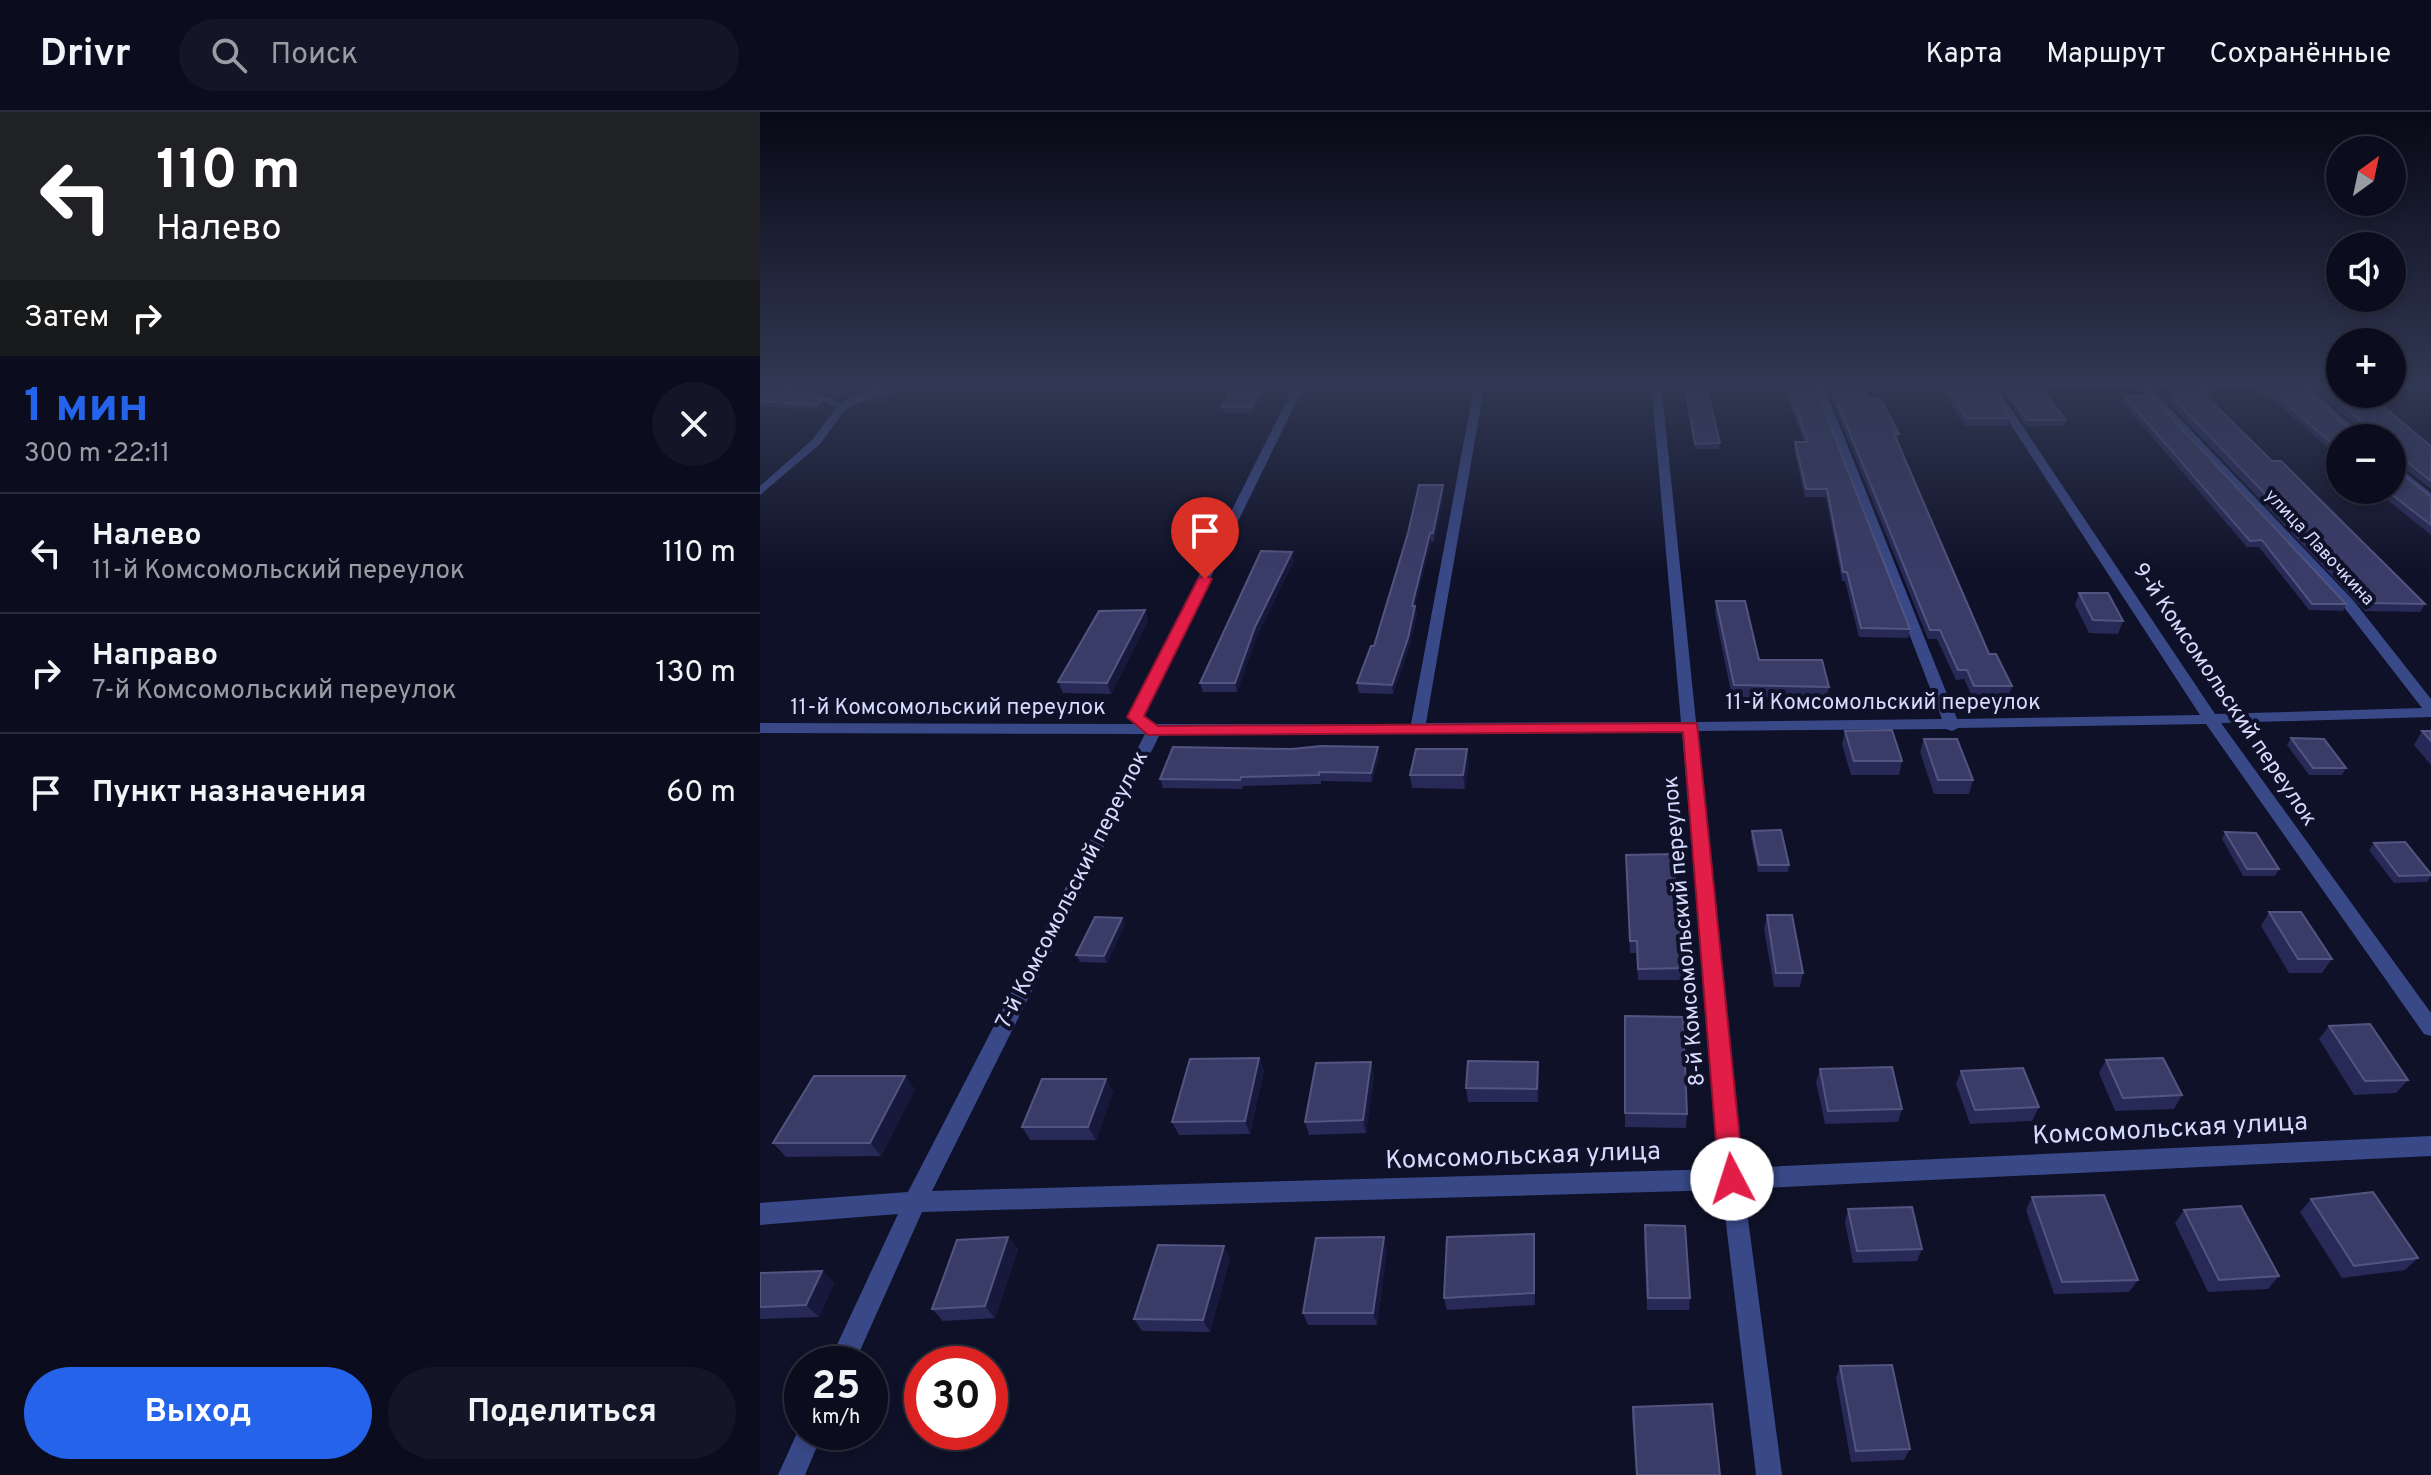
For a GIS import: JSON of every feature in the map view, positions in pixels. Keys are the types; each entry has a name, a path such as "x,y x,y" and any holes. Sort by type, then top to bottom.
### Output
{"street":[{"path":"760,492 812,446"},
{"name":"7-й Комсомольский переулок","path":"849,1346 915,1202 1154,731 1135,717 1273,446"},
{"path":"1418,728 1469,446"},
{"name":"8-й Комсомольский переулок","path":"1662,446 1732,1179 1769,1475"},
{"path":"1842,446 1952,726"},
{"name":"9-й Комсомольский переулок","path":"2030,446 2212,721 2431,1028"},
{"name":"улица Лавочкина","path":"2201,446 2348,603 2431,711"},
{"path":"2406,477 2431,499"},
{"name":"11-й Комсомольский переулок","path":"760,728 1154,731 1952,726 2212,721 2431,711"},
{"name":"Комсомольская улица","path":"760,1214 915,1202 1732,1179 2431,1146"},
{"path":"791,1475 802,1450"}],"building":[{"path":"1796,446 1838,446 1910,629 1861,628 1847,572 1843,572 1827,489 1806,489"},
{"path":"1855,446 1899,446 1989,654 1996,654 2012,686 1974,686 1967,670 1958,670 1940,630 1930,630"},
{"path":"2167,446 2198,446 2346,604 2312,604 2262,540 2250,541"},
{"path":"2219,446 2256,446 2272,461 2281,461 2425,604 2370,603"},
{"path":"2406,446 2431,446 2431,481 2406,461"},
{"path":"2406,477 2431,497 2431,525 2404,504"},
{"path":"1419,485 1443,485 1412,606 1415,606 1408,638 1392,685 1357,683 1371,646 1374,646"},
{"path":"1261,551 1292,552 1255,627 1235,683 1200,683"},
{"path":"2079,593 2108,593 2123,621 2093,620"},
{"path":"1716,601 1745,601 1759,660 1822,660 1829,687 1734,685"},
{"path":"1145,610 1107,683 1058,682 1099,611"},
{"path":"1892,730 1902,761 1854,761 1845,731"},
{"path":"2422,731 2431,731 2431,741"},
{"path":"2291,738 2324,739 2346,768 2313,768"},
{"path":"1924,739 1957,739 1973,780 1938,780"},
{"path":"1173,747 1292,749 1378,747 1371,773 1319,772 1319,775 1241,777 1240,780 1160,779"},
{"path":"1416,749 1467,749 1463,775 1410,775"},
{"path":"1781,830 1789,865 1759,865 1752,831"},
{"path":"2225,832 2256,833 2279,869 2247,869"},
{"path":"2405,842 2431,875 2399,876 2374,843"},
{"path":"1673,854 1679,918 1683,918 1688,968 1638,969 1637,941 1630,941 1626,855"},
{"path":"2269,912 2301,912 2332,959 2298,959"},
{"path":"1767,915 1792,915 1803,973 1776,973"},
{"path":"1095,917 1122,918 1104,956 1076,955"},
{"path":"1625,1016 1683,1017 1687,1114 1625,1113"},
{"path":"2370,1024 2408,1080 2365,1081 2329,1026"},
{"path":"1259,1058 1245,1121 1172,1122 1190,1059"},
{"path":"2163,1058 2182,1095 2123,1098 2106,1060"},
{"path":"1468,1061 1538,1062 1537,1089 1466,1088"},
{"path":"1371,1062 1363,1120 1305,1122 1316,1063"},
{"path":"1892,1067 1902,1109 1828,1111 1820,1069"},
{"path":"2023,1068 2039,1107 1975,1110 1961,1071"},
{"path":"814,1076 905,1076 870,1143 773,1143"},
{"path":"1042,1079 1106,1079 1088,1127 1022,1127"},
{"path":"2373,1192 2418,1258 2354,1266 2311,1199"},
{"path":"2104,1195 2138,1280 2062,1282 2032,1197"},
{"path":"2241,1206 2279,1276 2219,1280 2184,1210"},
{"path":"1912,1207 1922,1249 1857,1251 1848,1209"},
{"path":"1645,1225 1685,1226 1690,1298 1648,1298"},
{"path":"1534,1234 1534,1293 1444,1298 1447,1237"},
{"path":"1008,1237 985,1306 932,1309 957,1240"},
{"path":"1384,1237 1373,1313 1303,1313 1316,1238"},
{"path":"1158,1245 1224,1246 1203,1320 1134,1319"},
{"path":"822,1271 806,1305 760,1307 760,1273"},
{"path":"1892,1365 1910,1449 1856,1451 1840,1366"},
{"path":"1712,1404 1720,1475 1637,1475 1633,1407"}],"route":[{"path":"1205,579 1135,717 1154,731 1691,727 1732,1179"}]}
